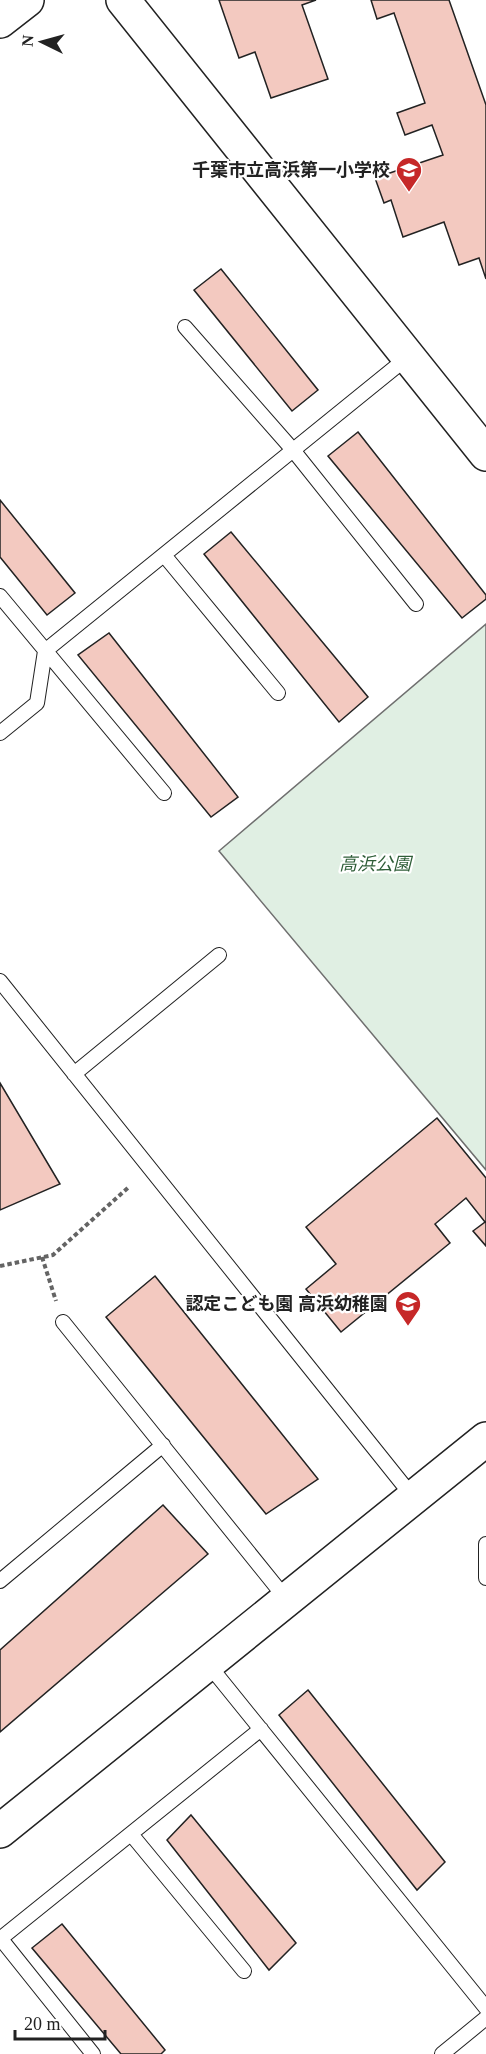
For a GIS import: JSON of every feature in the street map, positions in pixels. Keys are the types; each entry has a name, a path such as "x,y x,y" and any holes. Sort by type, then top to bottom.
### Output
{"street":[{"path":"0,21 27,0"},
{"path":"123,0 486,454"},
{"path":"0,1831 486,1439"}],"lane":[{"path":"185,327 293,450 416,604"},
{"path":"0,733 37,703 45,651 408,357"},
{"path":"164,555 278,693"},
{"path":"0,596 164,793"},
{"path":"74,1074 219,956"},
{"path":"0,981 413,1497"},
{"path":"63,1322 287,1600"},
{"path":"0,1581 163,1445"},
{"path":"486,1544 486,1578"},
{"path":"208,1664 486,2008"},
{"path":"93,2054 0,1939 261,1729"},
{"path":"131,1834 244,1971"},
{"path":"442,2054 486,2018"}],"path":[{"path":"0,1266 53,1255 130,1186"},
{"path":"42,1257 63,1322"}],"green space":[{"name":"高浜公園","path":"486,624 486,1170 219,851"}],"building":[{"path":"219,0 316,0 302,5 328,79 271,98 255,52 239,58"},
{"path":"371,0 449,0 486,105 486,279 479,258 459,265 444,222 403,237 391,200 384,203 375,178 443,155 432,125 405,135 397,113 425,103 394,13 377,19"},
{"path":"221,269 318,390 292,411 194,290"},
{"path":"358,432 486,595 486,599 462,618 328,456"},
{"path":"0,500 75,593 47,615 0,557"},
{"path":"231,532 368,697 339,722 204,554"},
{"path":"109,633 238,797 211,817 78,655"},
{"path":"0,1083 60,1184 0,1210"},
{"path":"437,1118 486,1178 486,1246 473,1231 485,1222 466,1198 435,1224 450,1243 341,1332 306,1289 336,1264 306,1227"},
{"path":"155,1276 318,1479 266,1514 106,1317"},
{"path":"163,1505 208,1554 0,1732 0,1650"},
{"path":"308,1690 445,1862 417,1890 279,1715"},
{"path":"191,1815 296,1943 269,1970 167,1840"},
{"path":"62,1924 165,2050 161,2054 121,2054 32,1948"}],"place":[{"name":"千葉市立高浜第一小学校","path":"409,193"},
{"name":"認定こども園 高浜幼稚園","path":"408,1327"}]}
